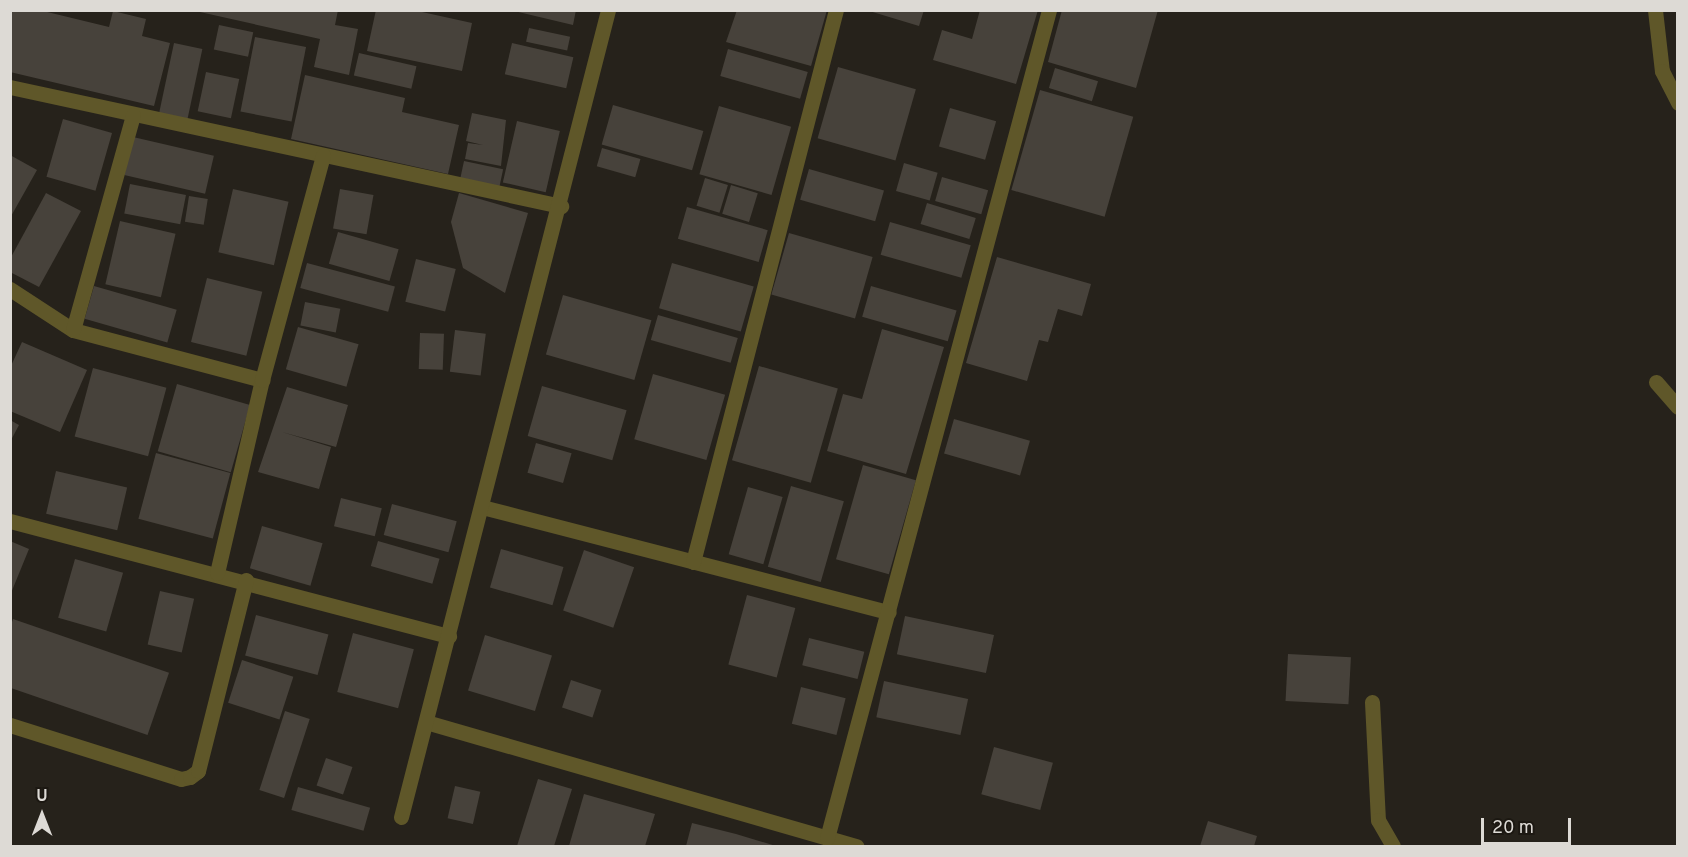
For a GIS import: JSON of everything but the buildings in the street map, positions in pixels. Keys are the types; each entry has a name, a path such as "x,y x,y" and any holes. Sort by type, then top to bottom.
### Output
{"street":[{"path":"401,817 561,206 608,10"},
{"path":"693,562 836,10"},
{"path":"827,838 1049,10"},
{"path":"1655,10 1662,71 1677,103"},
{"path":"10,87 561,206"},
{"path":"73,330 133,115"},
{"path":"217,573 262,380 323,155"},
{"path":"10,289 73,330 262,380"},
{"path":"1656,382 1677,407"},
{"path":"482,507 889,612"},
{"path":"10,521 246,580 449,636"},
{"path":"10,725 181,779 190,777 198,771 246,580"},
{"path":"1372,702 1378,820 1393,846"},
{"path":"426,722 856,846"}]}
